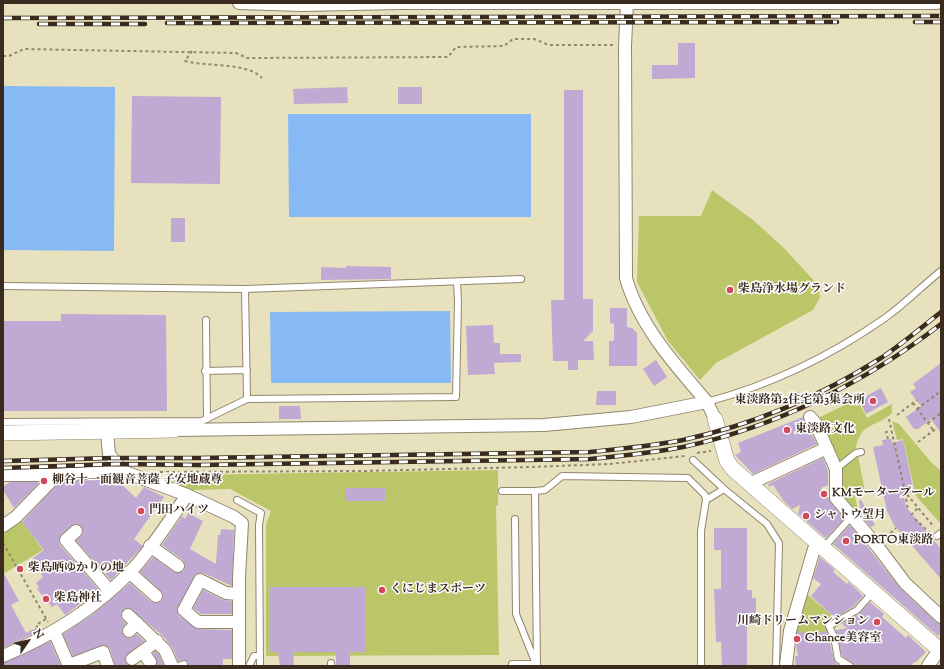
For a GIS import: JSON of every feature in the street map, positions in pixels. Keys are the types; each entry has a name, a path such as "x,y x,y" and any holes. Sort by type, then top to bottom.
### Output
{"street":[{"path":"239,3 937,3"},
{"path":"627,3 625,46 626,278 631,296 653,334 675,364 707,402 715,419 728,461 732,469 823,544 874,592 940,649 928,666"},
{"path":"3,433 544,425 631,417 707,402"},
{"path":"810,417 816,424 836,469 836,498 878,547 904,583 941,618"},
{"path":"107,432 109,454 122,471"},
{"path":"749,484 827,448"},
{"path":"3,475 53,475 122,471 187,496 234,517 242,524 239,594 239,666"},
{"path":"3,526 16,517 50,482 53,475"},
{"path":"3,656 54,631 87,609 109,590 129,572 187,496"},
{"path":"76,531 66,540 109,590"},
{"path":"786,666 790,631 814,549 823,544"},
{"path":"150,546 178,566"},
{"path":"129,572 156,596"},
{"path":"239,594 226,593 200,580 184,610 198,622 239,622"},
{"path":"131,623 157,641 167,653 172,666"},
{"path":"54,631 69,665 103,652 108,666"},
{"path":"132,659 157,641"},
{"path":"143,652 150,662"}],"lane":[{"path":"707,402 730,396 779,376 814,360 845,343 886,317 941,271"},
{"path":"3,286 246,288 521,279"},
{"path":"3,422 202,421 247,399 456,397 457,282"},
{"path":"246,288 247,399"},
{"path":"206,320 205,371 208,419"},
{"path":"205,371 247,370"},
{"path":"836,469 856,453 861,452"},
{"path":"694,457 724,489 767,524 779,543 776,666"},
{"path":"502,491 545,490 562,476 688,478 705,495 706,500 701,531 701,666"},
{"path":"706,500 724,489"},
{"path":"535,491 536,665"},
{"path":"237,500 261,513 259,525 260,666"},
{"path":"823,544 852,516"},
{"path":"515,519 516,614 536,665"},
{"path":"850,666 843,664 838,659 834,637 829,626 857,610 874,592"},
{"path":"249,666 254,656 259,656"},
{"path":"178,666 184,664"},
{"path":"512,666 512,664 536,665"}],"path":[{"path":"3,56 9,56 24,49 192,51 236,53 247,58 448,57 456,47 504,46 513,39 534,39 548,45 620,45"},
{"path":"192,51 185,61 195,64 237,68 257,73 262,78"},
{"path":"917,409 941,391"},
{"path":"897,415 917,400"},
{"path":"913,403 933,430"},
{"path":"928,423 941,413"},
{"path":"889,419 908,510"},
{"path":"918,442 937,428"},
{"path":"888,439 886,432 892,431"},
{"path":"694,457 724,448"},
{"path":"152,472 362,471 531,467 610,464 688,455"},
{"path":"905,492 939,534"},
{"path":"911,515 918,508"},
{"path":"915,519 922,525"},
{"path":"886,537 896,528"},
{"path":"3,543 46,620 54,631"},
{"path":"38,628 36,625 46,620"}],"green space":[{"name":"柴島浄水場グランド","path":"712,190 753,220 784,248 817,284 820,297 813,310 716,363 700,380 668,341 637,282 639,216 701,216"},
{"path":"857,399 867,418 892,404 892,413 864,430 855,451 858,456 865,491 854,493 860,520 839,495 818,422 820,417"},
{"path":"892,421 899,424 931,462 941,471 941,524 916,496 903,439 897,440"},
{"name":"くにじまスポーツ","path":"498,470 498,505 496,506 499,655 266,656 266,524 271,511 230,489 193,490 189,492 169,484 184,475"},
{"path":"20,519 43,550 3,574 3,530"},
{"path":"807,594 835,618 824,625 828,631 795,637"}],"water":[{"path":"3,86 115,87 114,251 3,250"},
{"path":"288,114 531,114 531,217 289,217"},
{"path":"450,311 451,383 271,383 270,312"}],"building":[{"path":"678,43 695,43 695,78 652,79 652,65 678,65"},
{"path":"347,87 348,103 294,104 293,89"},
{"path":"398,87 422,87 422,104 398,104"},
{"path":"564,90 583,90 583,299 593,299 593,331 583,341 593,341 594,360 578,360 578,370 568,370 568,361 553,361 551,300 564,300"},
{"path":"132,96 221,97 220,184 131,183"},
{"path":"171,218 185,218 185,242 171,242"},
{"path":"346,266 391,267 391,279 321,280 321,267 346,268"},
{"path":"610,308 627,308 627,327 632,328 637,333 637,366 609,366 609,341 614,341 614,324 610,323"},
{"path":"61,314 166,315 167,411 3,411 3,321 61,321"},
{"path":"493,325 494,343 500,343 500,354 521,354 521,362 494,363 495,374 468,375 466,326"},
{"path":"656,360 667,377 654,386 643,369"},
{"path":"941,363 941,433 931,419 918,429 914,429 906,417 921,406 910,392 916,388 913,384"},
{"name":"東淡路第2住宅第3集会所","path":"881,388 888,402 866,414 859,400"},
{"path":"597,391 616,391 616,405 596,405"},
{"path":"279,406 300,406 301,419 279,419"},
{"path":"803,417 817,444 753,474 735,455 741,452 738,443"},
{"path":"891,439 892,443 903,440 914,492 903,494 906,507 941,549 941,579 894,525 887,511 873,447 883,445 882,440"},
{"path":"823,458 828,471 828,485 821,488 844,519 826,538 798,514 800,505 792,509 783,500 773,485 769,487 768,484"},
{"path":"120,479 118,481 136,498 144,487 164,497 134,539 143,546 111,580 76,541 83,533 81,526 74,524 61,535 59,541 60,545 99,590 65,615 57,604 52,607 37,589 39,587 36,583 43,577 32,559 44,550 22,522 58,482"},
{"path":"10,482 37,482 38,484 14,508 3,490 3,487"},
{"path":"345,488 385,488 385,501 345,501"},
{"path":"861,500 875,525 871,527 862,517 859,501"},
{"path":"188,513 203,521 190,549 216,564 218,535 220,535 221,529 234,530 232,586 203,573 196,574 177,610 179,616 197,629 232,630 232,659 223,659 223,666 188,666 188,662 185,660 178,661 172,647 163,636 129,608 126,608 121,613 121,618 126,623 122,629 122,633 127,638 131,638 137,634 144,641 125,656 126,663 130,666 115,666 110,649 105,645 73,656 63,634 93,614 130,583 151,602 158,603 162,601 163,594 161,591 140,572 153,557 174,572 178,573 184,571 185,566 183,560 162,545 182,516 185,519"},
{"path":"850,525 900,588 936,622 941,624 941,632 938,636 833,544"},
{"path":"714,528 747,528 747,590 752,590 752,598 756,598 756,613 747,613 747,666 722,666 721,642 716,642 714,589 721,589 721,550 714,550"},
{"path":"820,557 835,570 833,572 847,584 849,582 863,596 854,606 835,618 811,596 821,584 813,578"},
{"path":"3,572 19,601 11,605 26,633 36,628 40,628 41,630 3,648"},
{"path":"270,587 365,587 366,652 350,652 350,666 336,666 336,652 293,652 294,666 280,666 278,652 270,652"},
{"path":"203,590 223,600 232,601 232,614 201,614 193,608"},
{"path":"870,602 884,614 882,617 906,638 908,635 926,652 911,666 854,666 852,662 842,656 836,630 847,628 842,624 859,614"},
{"path":"798,631 809,635 827,631 834,660 838,666 796,666 795,656 798,656 796,646"},
{"path":"50,641 61,666 3,666 3,663"},
{"path":"155,651 159,654 164,666 156,666 157,661 153,653"}],"railway":[{"path":"3,18 941,16"},
{"path":"167,23 837,22"},
{"path":"915,22 941,22"},
{"path":"39,24 145,24"},
{"path":"3,461 112,458 590,452 660,444 709,434 735,426 785,408 810,397 881,358 904,342 941,312"},
{"path":"3,468 116,464 198,465 590,459 660,451 718,438 752,428 786,415 819,400 882,365 941,324"}],"place":[{"name":"柴島浄水場グランド","path":"730,290"},
{"name":"東淡路第2住宅第3集会所","path":"873,401"},
{"name":"東淡路文化","path":"787,430"},
{"name":"柳谷十一面観音菩薩 子安地蔵尊","path":"44,481"},
{"name":"KMモータープール","path":"824,494"},
{"name":"門田ハイツ","path":"141,511"},
{"name":"シャトウ望月","path":"806,516"},
{"name":"PORTO東淡路","path":"846,541"},
{"name":"柴島晒ゆかりの地","path":"20,569"},
{"name":"くにじまスポーツ","path":"382,590"},
{"name":"柴島神社","path":"46,599"},
{"name":"川崎ドリームマンション","path":"877,622"},
{"name":"Chance美容室","path":"797,639"}]}
